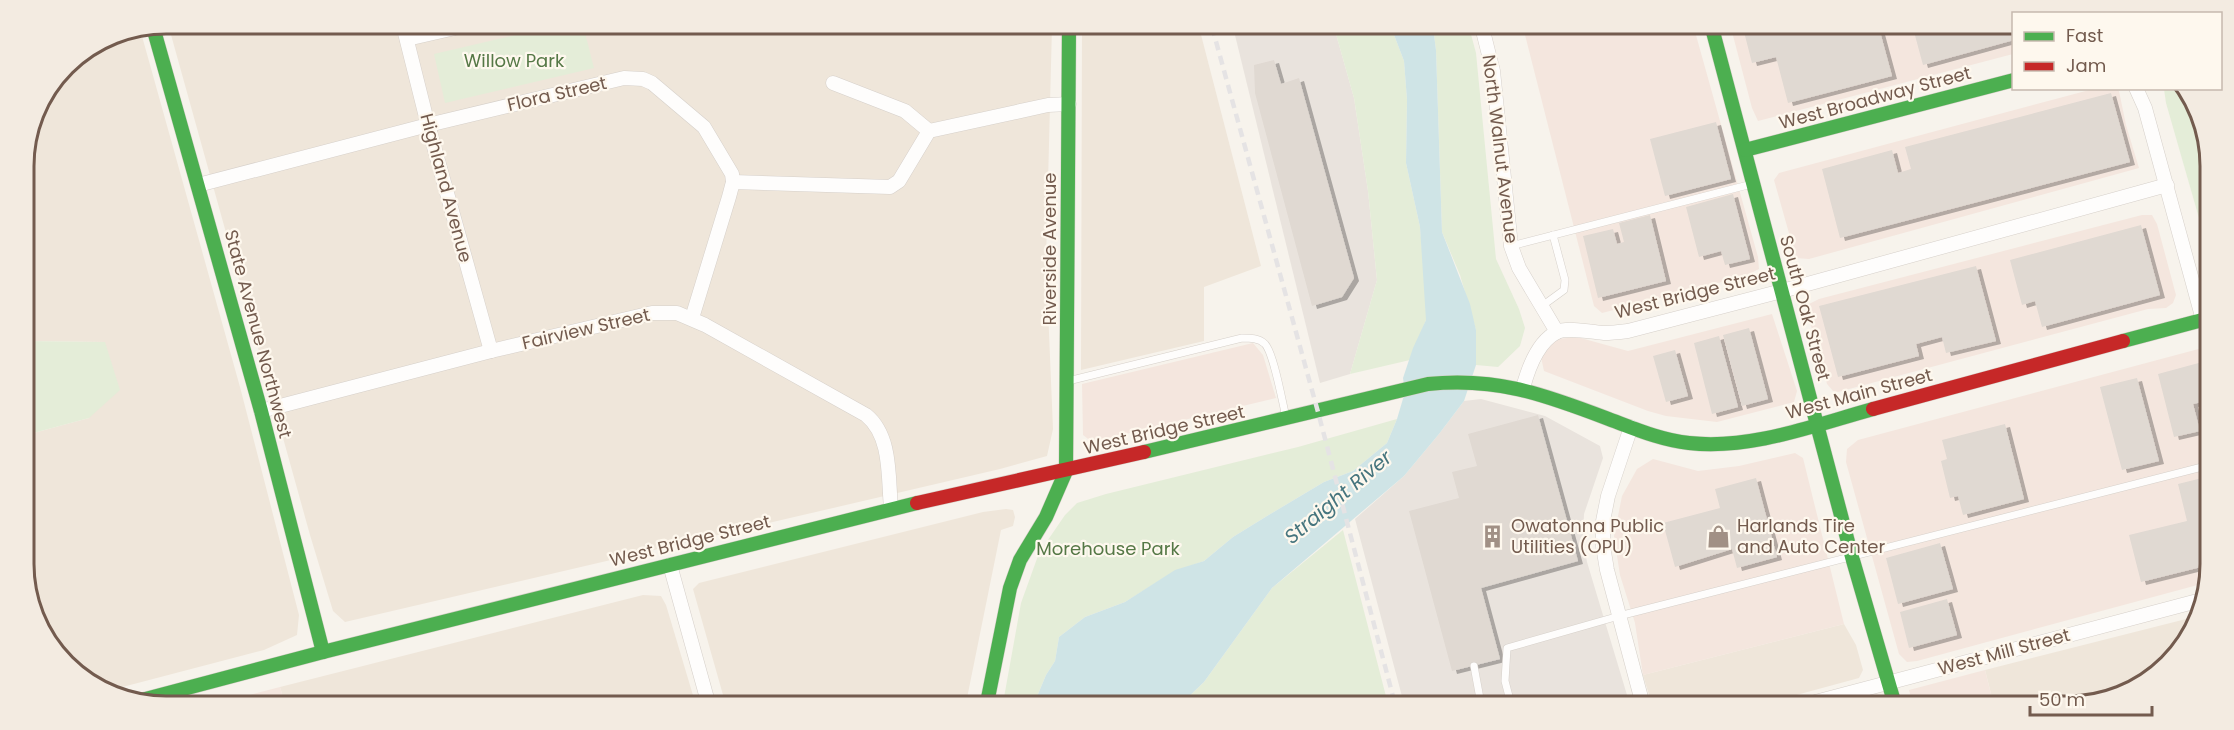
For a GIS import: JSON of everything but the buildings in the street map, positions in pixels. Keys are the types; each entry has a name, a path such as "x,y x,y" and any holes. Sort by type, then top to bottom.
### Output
{"main road":[{"name":"Riverside Avenue","path":"1066,471 1069,34"},
{"name":"South Oak Street","path":"1714,34 1852,556 1892,695"},
{"name":"State Avenue Northwest","path":"155,35 261,411 323,652"},
{"name":"West Broadway Street","path":"1745,150 2012,80"},
{"name":"West Main Street","path":"1523,388 1670,440 1696,444 1724,444 1750,441 1817,424 2200,321"},
{"name":"West Bridge Street","path":"160,695 891,508 1066,471 1357,402 1410,387 1446,381 1495,382 1523,388"},
{"path":"989,696 1011,588 1020,560 1046,517 1066,471"}],"street":[{"name":"Highland Avenue","path":"406,34 428,125 491,351"},
{"path":"407,39 429,34"},
{"name":"North Walnut Avenue","path":"1484,34 1493,71 1511,246 1519,268 1557,332"},
{"name":"Flora Street","path":"198,185 428,125 624,78 643,79 652,83 704,127 730,167 733,182"},
{"path":"833,83 904,111 929,131"},
{"path":"2137,90 2145,108 2200,302"},
{"path":"2144,90 2145,108"},
{"path":"692,318 733,182 890,187 899,181 929,131 1048,105 1069,104"},
{"name":"West Bridge Street","path":"1557,332 1628,331 2167,185"},
{"name":"Fairview Street","path":"261,411 491,351 652,313 677,314 692,318 875,423 885,445 891,508"},
{"path":"1523,388 1528,369 1540,347 1557,332"},
{"path":"1631,427 1608,496 1603,521 1603,546 1607,570 1640,695"},
{"path":"670,565 706,696"},
{"name":"West Mill Street","path":"1842,695 2193,602"}],"lane":[{"path":"1511,246 1754,183"},
{"path":"1542,306 1564,290 1565,280 1553,235"},
{"path":"1068,381 1242,338 1259,340 1269,351 1286,419"},
{"path":"1509,695 1505,681 1507,648 1619,616 2200,468"},
{"path":"1474,666 1479,695"}],"shaded area":[{"path":"171,34 1052,34 1046,261 1053,429 1047,456 1000,469 345,622 333,611"},
{"path":"1082,34 1201,34 1261,266 1204,287 1204,341 1081,370"},
{"path":"1235,34 1336,34 1354,98 1368,191 1377,280 1350,374 1320,383"},
{"path":"1525,34 1696,34 1758,257 1759,269 1745,276 1602,313 1594,306"},
{"path":"1733,34 2012,34 2012,54 1758,121 1752,108"},
{"path":"142,37 240,387 299,615 297,635 264,650 122,687 86,668 57,637 42,606 37,589 34,563 34,433 89,418 105,342 35,341 37,141 48,108 73,73 108,48"},
{"path":"2090,90 2119,91 2139,168 1809,259 1796,258 1774,180 1779,173"},
{"path":"2142,215 2152,215 2157,224 2176,295 2173,303 2166,308 2148,309 1838,392 1833,391 1827,384 1808,315 1809,304 1819,299"},
{"path":"1772,314 1797,391 1794,402 1717,422 1666,416 1648,411 1544,371 1541,357 1545,348 1557,339 1577,337 1628,351"},
{"path":"1253,343 1263,355 1276,398 1092,442 1083,435 1082,384"},
{"path":"2200,349 2200,563 2197,585 1907,662 1899,654 1846,462 1847,449 1858,440"},
{"path":"1481,399 1545,416 1600,446 1603,458 1584,514 1583,539 1587,562 1627,695 1402,695 1355,519 1404,476 1464,401"},
{"path":"1795,453 1803,458 1844,624 1643,675 1635,623 1620,575 1614,536 1622,496 1637,469 1653,459 1698,471 1739,466"},
{"path":"1013,510 1015,517 1013,526 1001,530 968,696 723,696 693,589 699,583 983,512"},
{"path":"643,595 661,596 666,605 693,696 283,696 280,687"},
{"path":"2187,619 2172,644 2148,668 2126,682 2093,693 1991,695 1985,670"},
{"path":"1844,624 1856,645 1863,670 1859,678 1796,695 1649,695 1643,675"},
{"path":"1985,670 1991,695 1910,695 1909,690"},
{"path":"280,687 283,696 246,696"}],"green space":[{"name":"Willow Park","path":"520,34 585,34 594,68 445,103 434,54"},
{"path":"1336,34 1394,34 1404,61 1407,100 1406,163 1420,227 1426,320 1410,360 1350,374 1377,280 1368,191 1354,98"},
{"path":"1434,34 1471,34 1476,53 1496,259 1519,309 1525,328 1520,346 1498,367 1476,365 1476,330 1460,275 1442,232"},
{"path":"2164,90 2175,90 2186,108 2197,141 2200,167 2200,222"},
{"path":"35,341 105,342 120,390 89,418 34,433"},
{"name":"Morehouse Park","path":"1397,419 1387,443 1353,471 1324,482 1267,516 1233,537 1204,561 1175,571 1125,602 1085,617 1059,637 1055,661 1037,696 1004,696 1021,603 1039,553 1065,515 1077,503 1298,447"},
{"path":"1343,530 1386,695 1190,695 1204,682 1272,588"}],"water":[{"name":"Straight River","path":"1394,34 1434,34 1442,232 1470,304 1476,330 1476,365 1464,401 1404,476 1272,588 1204,682 1190,695 1037,696 1055,661 1059,637 1085,617 1125,602 1175,570 1204,561 1233,537 1267,516 1324,482 1353,471 1387,443 1405,392 1403,378 1426,320 1420,227 1406,163 1407,100 1404,61"}],"railway":[{"path":"1214,34 1318,412 1393,695"}],"traffic: fast":[{"path":"988,696 1010,588 1020,560 1046,517 1066,471 1069,34"},
{"path":"1714,34 1852,557 1892,695"},
{"path":"155,35 261,411 323,652"},
{"path":"1745,150 2012,81"},
{"path":"2123,341 2200,321"},
{"path":"1144,452 1428,384 1453,382 1519,389 1636,430 1689,443 1736,443 1759,440 1873,409"},
{"path":"160,695 917,503"}],"traffic: jam":[{"path":"1873,409 2123,341"},
{"path":"917,503 1144,452"}],"place":[{"name":"Owatonna Public Utilities (OPU)","path":"1493,536"},
{"name":"Harlands Tire and Auto Center","path":"1719,536"}]}
